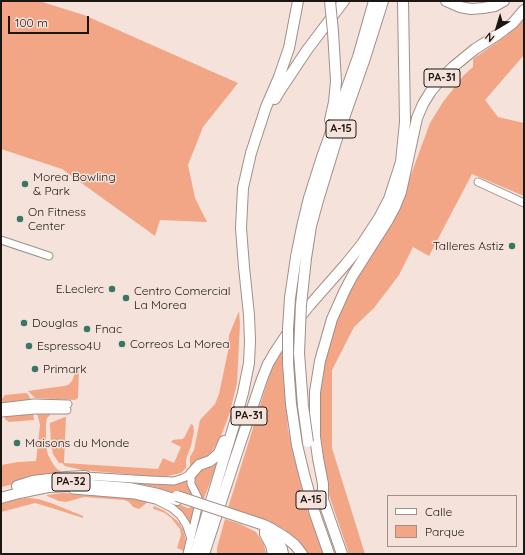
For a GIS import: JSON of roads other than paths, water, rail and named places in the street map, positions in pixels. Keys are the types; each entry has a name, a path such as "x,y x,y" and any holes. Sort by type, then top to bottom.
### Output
{"highway":[{"path":"261,125 266,107 279,77 289,48 298,1"},
{"path":"322,156 334,102 336,81 330,1"},
{"name":"PA-31","path":"195,554 234,425 243,393 249,363 249,315 241,228 243,188 251,153 261,125 281,89 307,50 344,1"},
{"name":"A-15","path":"342,554 314,471 303,406 299,353 302,227 322,156 358,57 374,1"},
{"name":"A-15","path":"330,554 315,514 297,445 291,404 288,363 290,298 338,135 383,1"},
{"path":"322,292 352,256 379,218 389,199 401,162 405,122 403,1"},
{"path":"446,1 460,7 471,9 495,6 504,1"},
{"name":"PA-31","path":"204,554 262,379 275,352 291,328 322,292 337,281 358,256 384,220 394,202 404,176 417,118 431,91 441,78 453,67 513,23 524,10"},
{"path":"323,500 323,484 315,437 315,392 322,354 332,319 342,295 395,207 401,192 404,176"},
{"path":"191,474 199,465 215,458 219,453 232,418 242,383 247,375"},
{"path":"212,554 236,456"},
{"path":"17,486 33,481 85,476"},
{"name":"PA-32","path":"1,491 17,486 67,482 92,482 138,486 264,525 285,537 302,554"},
{"name":"PA-32","path":"1,498 20,492 48,487 90,485 113,486 177,498"},
{"name":"PA-32","path":"242,519 268,533 277,541 282,549 282,554"},
{"path":"262,529 271,545 273,554"}],"street":[{"path":"478,182 524,203"},
{"path":"1,240 49,256"},
{"path":"1,407 34,403 68,407 1,413"},
{"path":"85,476 170,481 183,478 191,474 191,484 199,503 187,554"},
{"path":"33,490 68,489 108,492 135,495 156,500 172,508 180,515 186,524 191,539"}],"place":[{"name":"Morea Bowling & Park","path":"25,184"},
{"name":"On Fitness Center","path":"20,219"},
{"name":"Talleres Astiz","path":"512,246"},
{"name":"E.Leclerc","path":"112,289"},
{"name":"Centro Comercial La Morea","path":"126,298"},
{"name":"Douglas","path":"24,323"},
{"name":"Fnac","path":"87,329"},
{"name":"Correos La Morea","path":"122,344"},
{"name":"Espresso4U","path":"29,346"},
{"name":"Primark","path":"35,369"},
{"name":"Maisons du Monde","path":"17,443"}]}
